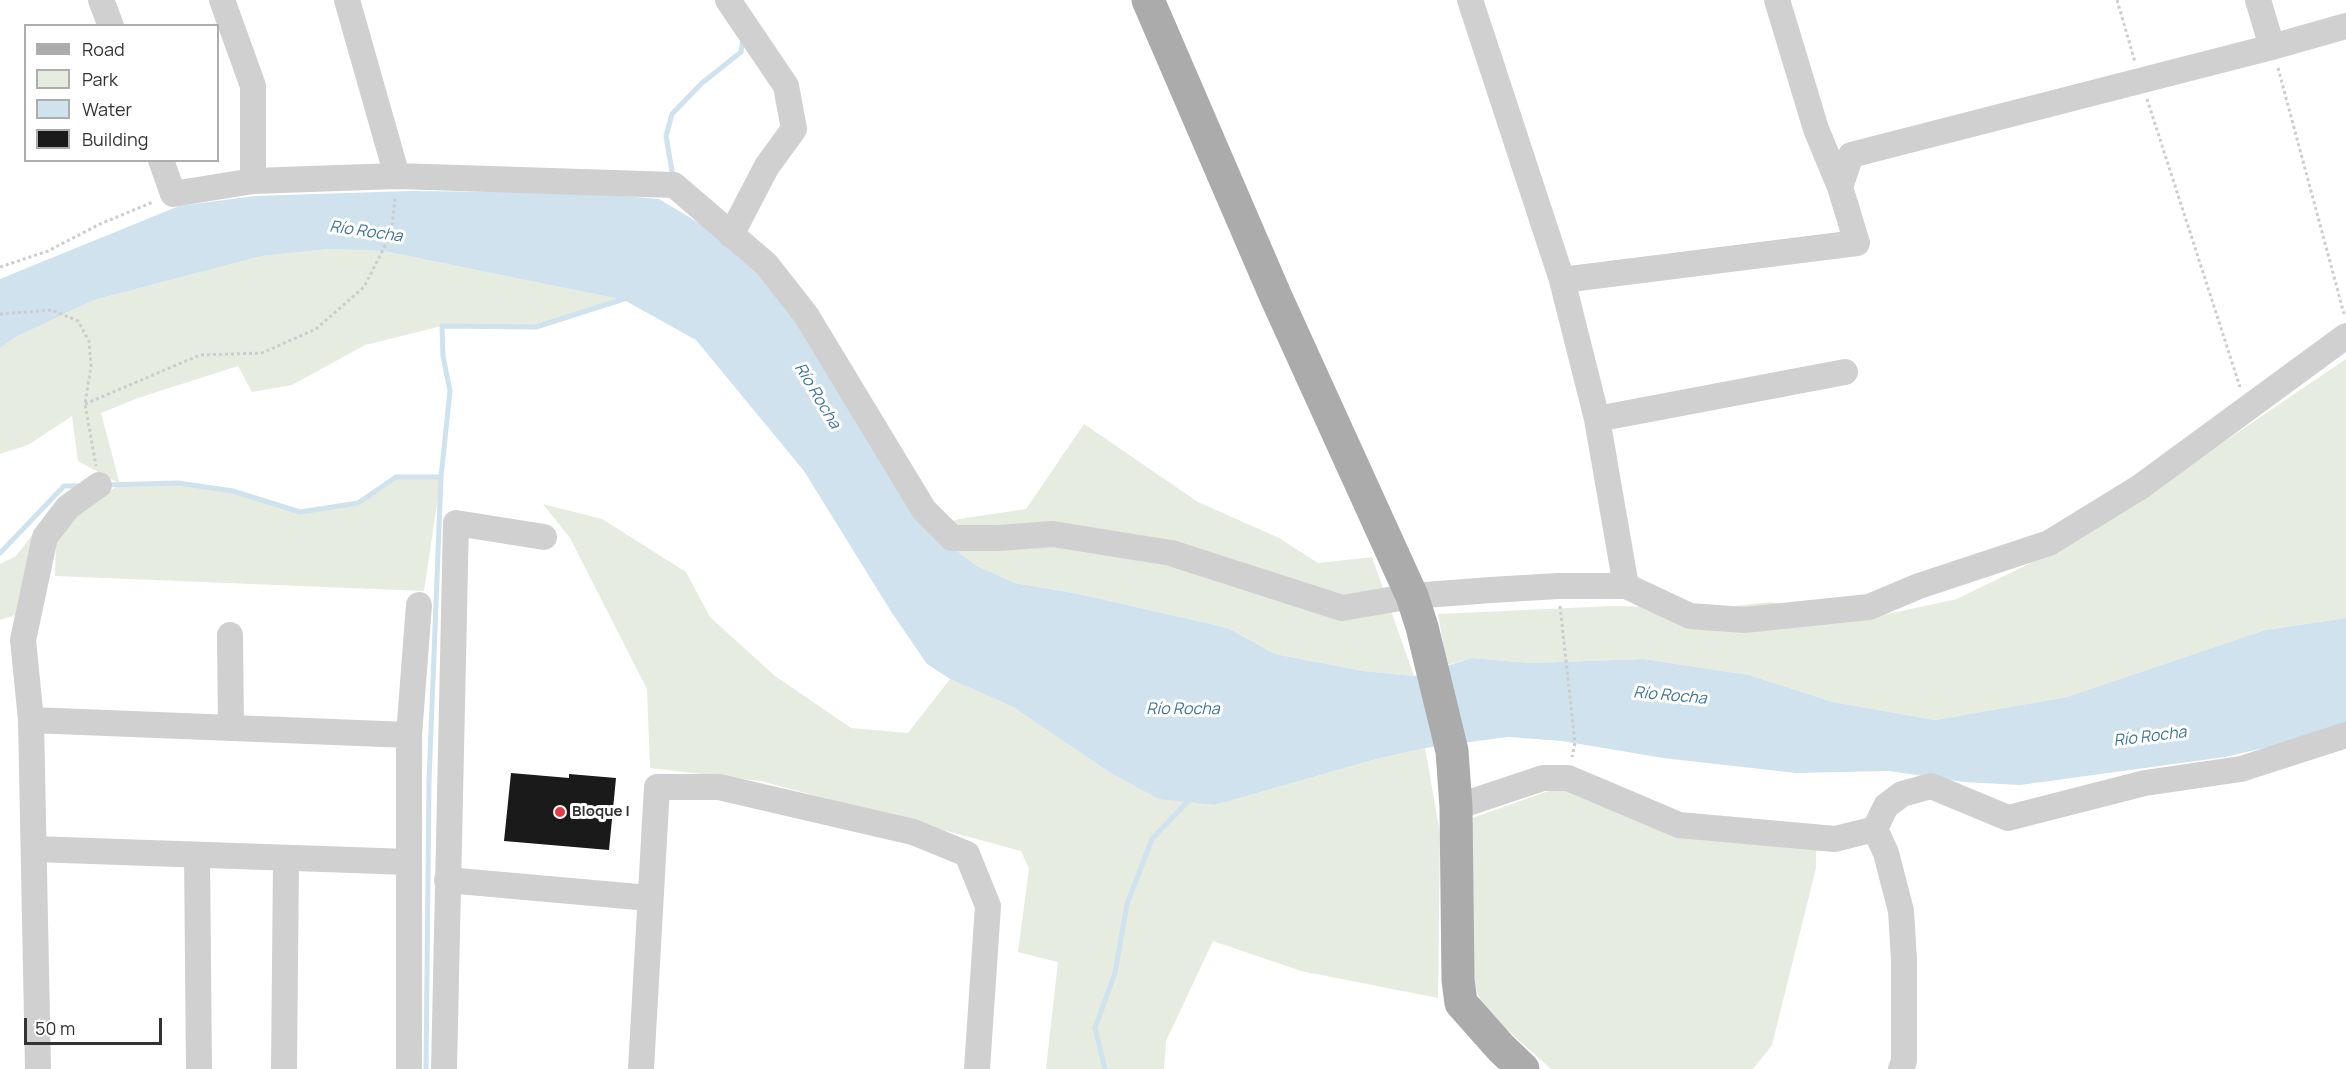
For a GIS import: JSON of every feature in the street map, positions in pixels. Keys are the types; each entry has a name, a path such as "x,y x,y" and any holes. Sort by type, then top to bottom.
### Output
{"main road":[{"path":"1148,0 1276,297 1346,446 1412,596 1452,751 1456,807 1458,980 1461,1003 1523,1069"}],"street":[{"path":"102,0 110,24"},
{"path":"222,0 253,86 253,181"},
{"path":"347,0 397,176"},
{"path":"728,0 786,86 795,129 767,166 731,234"},
{"path":"1470,0 1562,280 1597,419 1626,586"},
{"path":"1562,280 1857,243 1840,187 1816,129 1777,0"},
{"path":"2258,0 2272,47"},
{"path":"1840,187 1851,155 2346,26"},
{"path":"162,162 173,194 253,181 397,176 674,185 766,264 806,315 924,510 952,537 998,538 1053,534 1171,553 1342,608 1412,596 1558,586 1626,586 1690,616 1744,620 1869,607 1919,586 2049,543 2140,487 2346,336"},
{"path":"1597,419 1845,372"},
{"path":"38,1069 31,720 23,640 45,537 68,507 99,485"},
{"path":"444,1069 456,523 544,537"},
{"path":"409,1069 410,735 419,605"},
{"path":"230,635 231,728"},
{"path":"31,720 410,735"},
{"path":"1875,829 1886,806 1902,794 1931,786 2008,818 2145,783 2241,769 2346,735"},
{"path":"1456,807 1542,778 1568,778 1679,825 1835,839 1875,829"},
{"path":"641,1069 657,787 719,788 913,832 967,854 988,906 977,1069"},
{"path":"1875,829 1886,853 1901,912 1904,960 1904,1061 1901,1069"},
{"path":"34,849 410,862"},
{"path":"197,855 199,1069"},
{"path":"284,1069 286,858"},
{"path":"447,880 650,898"}],"path":[{"path":"2117,0 2247,408"},
{"path":"2272,47 2346,322"},
{"path":"85,404 200,356 262,353 316,329 364,287 391,234 397,176"},
{"path":"0,267 48,251 100,224 173,194"},
{"path":"0,314 52,310 78,321 89,341 91,366 85,404 99,485"},
{"path":"1558,586 1563,652 1575,744"}],"green space":[{"path":"329,249 383,251 624,300 536,327 442,326 365,345 292,385 252,392 238,366 138,398 101,413 120,484 78,461 72,416 28,445 0,454 0,348 16,337 94,300 262,256"},
{"path":"2346,359 2346,618 2265,630 2067,697 1935,720 1833,702 1749,675 1644,659 1530,663 1472,658 1447,665 1438,614 1613,606 1715,608 1771,602 1846,623 1957,599 2082,538"},
{"path":"1084,424 1198,502 1279,538 1318,563 1372,557 1414,676 1363,671 1275,654 1228,628 1079,594 1015,583 977,566 928,529 959,519 1026,509"},
{"path":"396,477 441,477 424,591 55,576 56,543 78,515 120,484 178,483 233,491 300,512 358,503"},
{"path":"543,504 602,519 686,572 710,617 775,676 851,728 908,733 950,679 1013,707 1109,772 1159,798 1215,805 1373,760 1425,748 1440,833 1438,998 1301,971 1213,941 1166,1041 1164,1069 1046,1069 1058,962 1018,952 1029,869 1021,851 761,781 650,768 647,689 570,538"},
{"path":"33,534 15,615 0,620 0,564 16,556"},
{"path":"1563,786 1816,849 1816,868 1772,1045 1753,1069 1551,1069 1484,1009 1473,982 1472,818"}],"water":[{"name":"Río Rocha","path":"411,191 587,193 659,199 709,229 773,283 928,529 977,566 1015,583 1079,594 1228,628 1275,654 1363,671 1414,676 1472,658 1530,663 1644,659 1749,675 1833,702 1935,720 2067,697 2265,630 2346,618 2346,729 2225,757 2020,785 1964,782 1889,771 1796,773 1663,758 1562,741 1508,737 1425,748 1373,760 1215,805 1159,799 1109,772 1013,707 950,679 927,664 892,613 804,471 696,340 624,300 383,251 329,249 262,256 94,300 16,337 0,348 0,279 179,206 255,196"}],"building":[{"name":"Bloque I","path":"511,773 569,778 569,774 616,778 609,850 504,841"}],"waterway":[{"path":"673,177 666,136 672,114 702,83 741,52 743,39"},
{"path":"426,1069 429,781 441,477 450,391 443,356 442,326 536,327 630,297"},
{"path":"105,485 178,483 233,491 300,512 358,503 396,477 441,477"},
{"path":"0,553 64,486 81,486"},
{"path":"1105,1069 1095,1028 1115,973 1127,904 1152,839 1192,797"}],"place":[{"name":"Bloque I","path":"560,812"}]}
